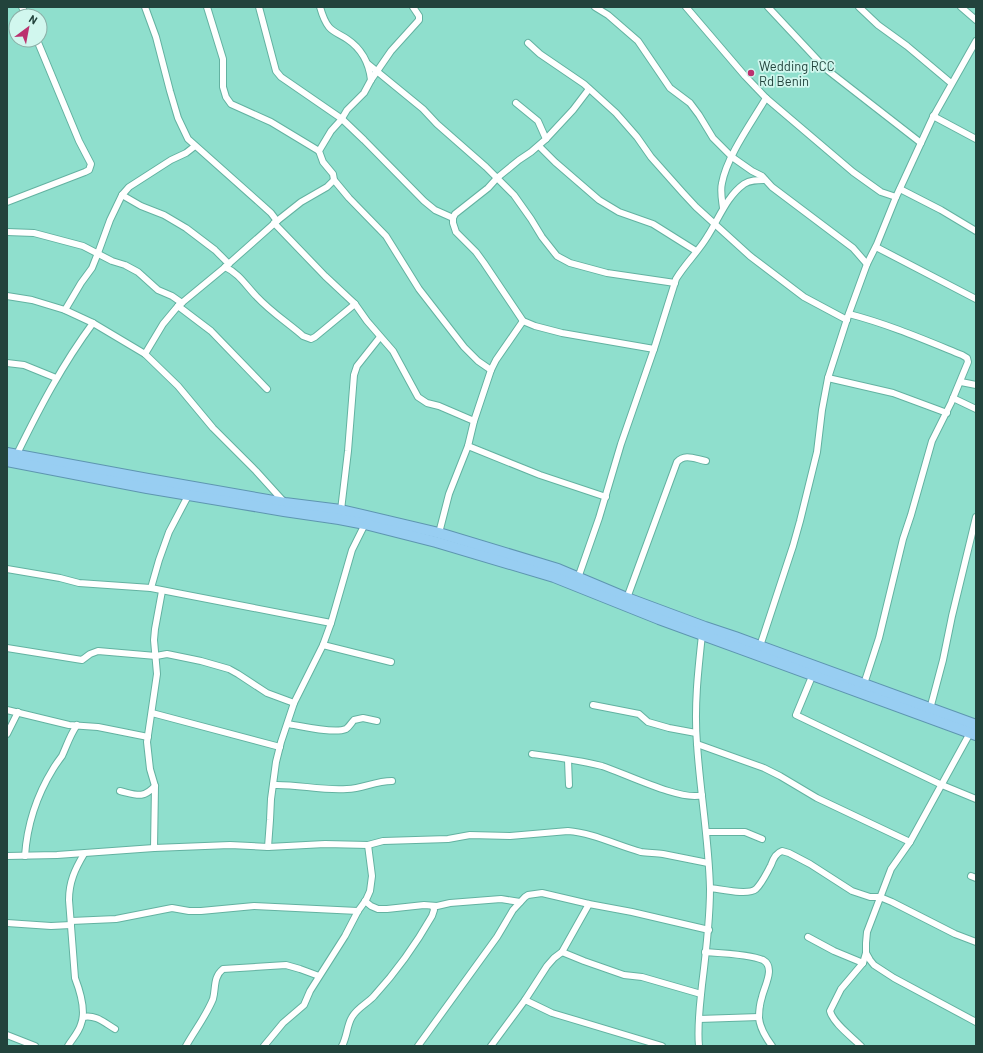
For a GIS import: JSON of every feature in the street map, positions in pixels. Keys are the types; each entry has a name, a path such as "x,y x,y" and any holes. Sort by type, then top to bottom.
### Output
{"highway":[{"path":"12,453 285,503 341,510 439,533 558,569 627,598 930,709 974,731"},
{"path":"7,461 147,488 365,524 436,542 554,577 624,606 974,731"}],"street":[{"path":"145,7 156,37 180,125 188,139 262,204 271,213 276,222 325,276 355,304 398,359 419,398 427,403 439,406 474,421"},
{"path":"207,7 223,59 223,87 226,97 231,104 271,122 319,151 323,162 333,174 334,180 349,198 386,236 419,289 464,347 478,361 491,370"},
{"path":"259,7 276,72 280,77 342,119 424,201 435,210 452,218"},
{"path":"320,7 328,26 355,45 363,54 368,64 371,80"},
{"path":"319,151 331,131 342,119 347,110 364,93 391,51 418,20 419,16 413,7"},
{"path":"595,7 608,15 638,41 670,88 690,104 700,115 713,138 732,157 762,176 772,187 853,248 867,264"},
{"path":"686,7 744,76 766,98 853,172 881,192 896,197"},
{"path":"768,7 826,69 921,143"},
{"path":"859,7 878,25 907,46 951,83"},
{"path":"961,7 976,20"},
{"path":"760,646 800,521 817,452 822,410 828,378 848,317 867,264 876,247 896,197 921,143 951,83 962,67 976,41"},
{"path":"528,43 540,54 589,89 616,113 637,137 651,157 696,207 750,256 804,297 848,317 873,320 967,358 968,362 961,382 947,413 934,435 926,459 903,539 879,638 864,684"},
{"path":"7,202 85,172 89,170 91,164 78,141 40,48"},
{"path":"368,64 423,109 514,195 552,250 562,260 608,273 675,283"},
{"path":"589,89 576,104 573,110 539,146 519,160 497,178 488,188 459,210 452,218 452,223 456,232 476,252 484,263 523,321 562,334 654,349"},
{"path":"578,578 606,497 623,438 675,283 680,272 707,238 721,215 723,208 722,183 732,157 766,98"},
{"path":"516,104 538,121 546,139"},
{"path":"934,116 976,139"},
{"path":"65,310 80,283 92,268 110,220 122,195 129,187 195,146"},
{"path":"539,146 555,162 600,200 619,212 653,224 696,251"},
{"path":"144,354 163,324 180,305 227,266 276,222 301,202 327,187 334,180"},
{"path":"723,208 736,191 744,184 750,181 765,180"},
{"path":"900,190 941,210 976,231"},
{"path":"122,195 141,206 164,215 186,228 215,250 227,266 234,271 257,298 303,336 308,338 315,337 355,304"},
{"path":"7,232 34,234 83,246 138,272 158,290 172,296 180,305 211,331 267,388"},
{"path":"876,247 976,299"},
{"path":"7,296 32,300 65,310 93,322 144,354 178,386 213,428 256,471 285,503"},
{"path":"439,533 449,494 468,446 474,421 491,370 496,360 523,321"},
{"path":"12,453 49,389 93,322"},
{"path":"341,510 348,451 354,375 357,366 380,337"},
{"path":"968,362 976,362"},
{"path":"7,363 24,365 56,378"},
{"path":"828,378 893,393 947,413"},
{"path":"961,382 976,385"},
{"path":"953,398 976,409"},
{"path":"468,446 540,475 606,497"},
{"path":"627,598 677,462 681,458 687,457 706,461"},
{"path":"151,588 169,532 189,494"},
{"path":"930,709 942,668 952,616 976,517"},
{"path":"268,847 273,785 276,762 280,747 294,703 323,645 331,623 352,550 365,524"},
{"path":"7,569 60,578 79,583 151,588 331,623"},
{"path":"154,848 155,786 150,769 148,737 157,674 154,640 155,629 162,591"},
{"path":"699,1046 701,994 705,952 709,930 710,888 707,832 696,744 696,691 702,634"},
{"path":"323,645 391,662"},
{"path":"7,648 82,660 90,654 98,651 156,656 167,654 219,666 238,674 267,693 294,703"},
{"path":"813,674 796,715 942,786 976,799"},
{"path":"593,705 639,714 646,721 669,728 696,733"},
{"path":"7,710 69,725 98,727 148,737"},
{"path":"7,734 18,712"},
{"path":"152,713 280,747"},
{"path":"288,724 319,729 340,730 347,728 354,720 363,718 376,721"},
{"path":"25,856 26,839 35,807 53,768 77,725"},
{"path":"861,1046 838,1024 831,1015 830,1011 841,990 863,963 866,954 867,932 891,870 910,842 974,731"},
{"path":"696,744 764,768 818,798 910,842"},
{"path":"532,754 601,766 661,788 682,794 697,796 702,795"},
{"path":"568,760 569,785"},
{"path":"273,785 288,784 306,787 346,789 382,781 392,781"},
{"path":"120,791 145,795 155,786"},
{"path":"7,856 84,854 154,848 230,845 268,847 325,844 368,845 383,841 448,839 470,836 510,836 568,831 602,838 643,852 708,863"},
{"path":"707,832 745,832 762,839"},
{"path":"264,1046 283,1022 304,1005 310,991 345,936 358,911 365,902 372,883 368,845"},
{"path":"710,888 734,892 752,892 756,889 768,871 776,855 782,851 810,864 852,891 870,897 880,897 903,907 955,934 976,942"},
{"path":"68,1046 81,1025 83,1017 75,978 69,888 73,873 84,854"},
{"path":"418,1046 490,947 513,910 528,895 542,893 709,930"},
{"path":"365,902 378,909 424,905 433,906 450,903 501,899 520,902"},
{"path":"491,1046 525,1000 547,966 562,952 589,904"},
{"path":"7,923 51,926 116,919 172,908 189,911 201,911 254,906 358,911"},
{"path":"342,1046 356,1011 374,997 410,950 432,916 434,910 433,906"},
{"path":"808,937 834,951 863,963"},
{"path":"562,952 624,975 642,977 701,994"},
{"path":"705,952 748,957 764,961 767,964 769,972 761,998 759,1017 761,1028 772,1046"},
{"path":"866,954 874,965 888,974 976,1022"},
{"path":"186,1046 206,1013 213,996 219,972 223,969 286,966 319,976"},
{"path":"525,1000 552,1013 662,1046"},
{"path":"83,1017 96,1017 116,1029"},
{"path":"699,1019 759,1017"},
{"path":"7,1035 36,1046"}],"place":[{"name":"Wedding RCC Rd Benin","path":"751,73"}]}
